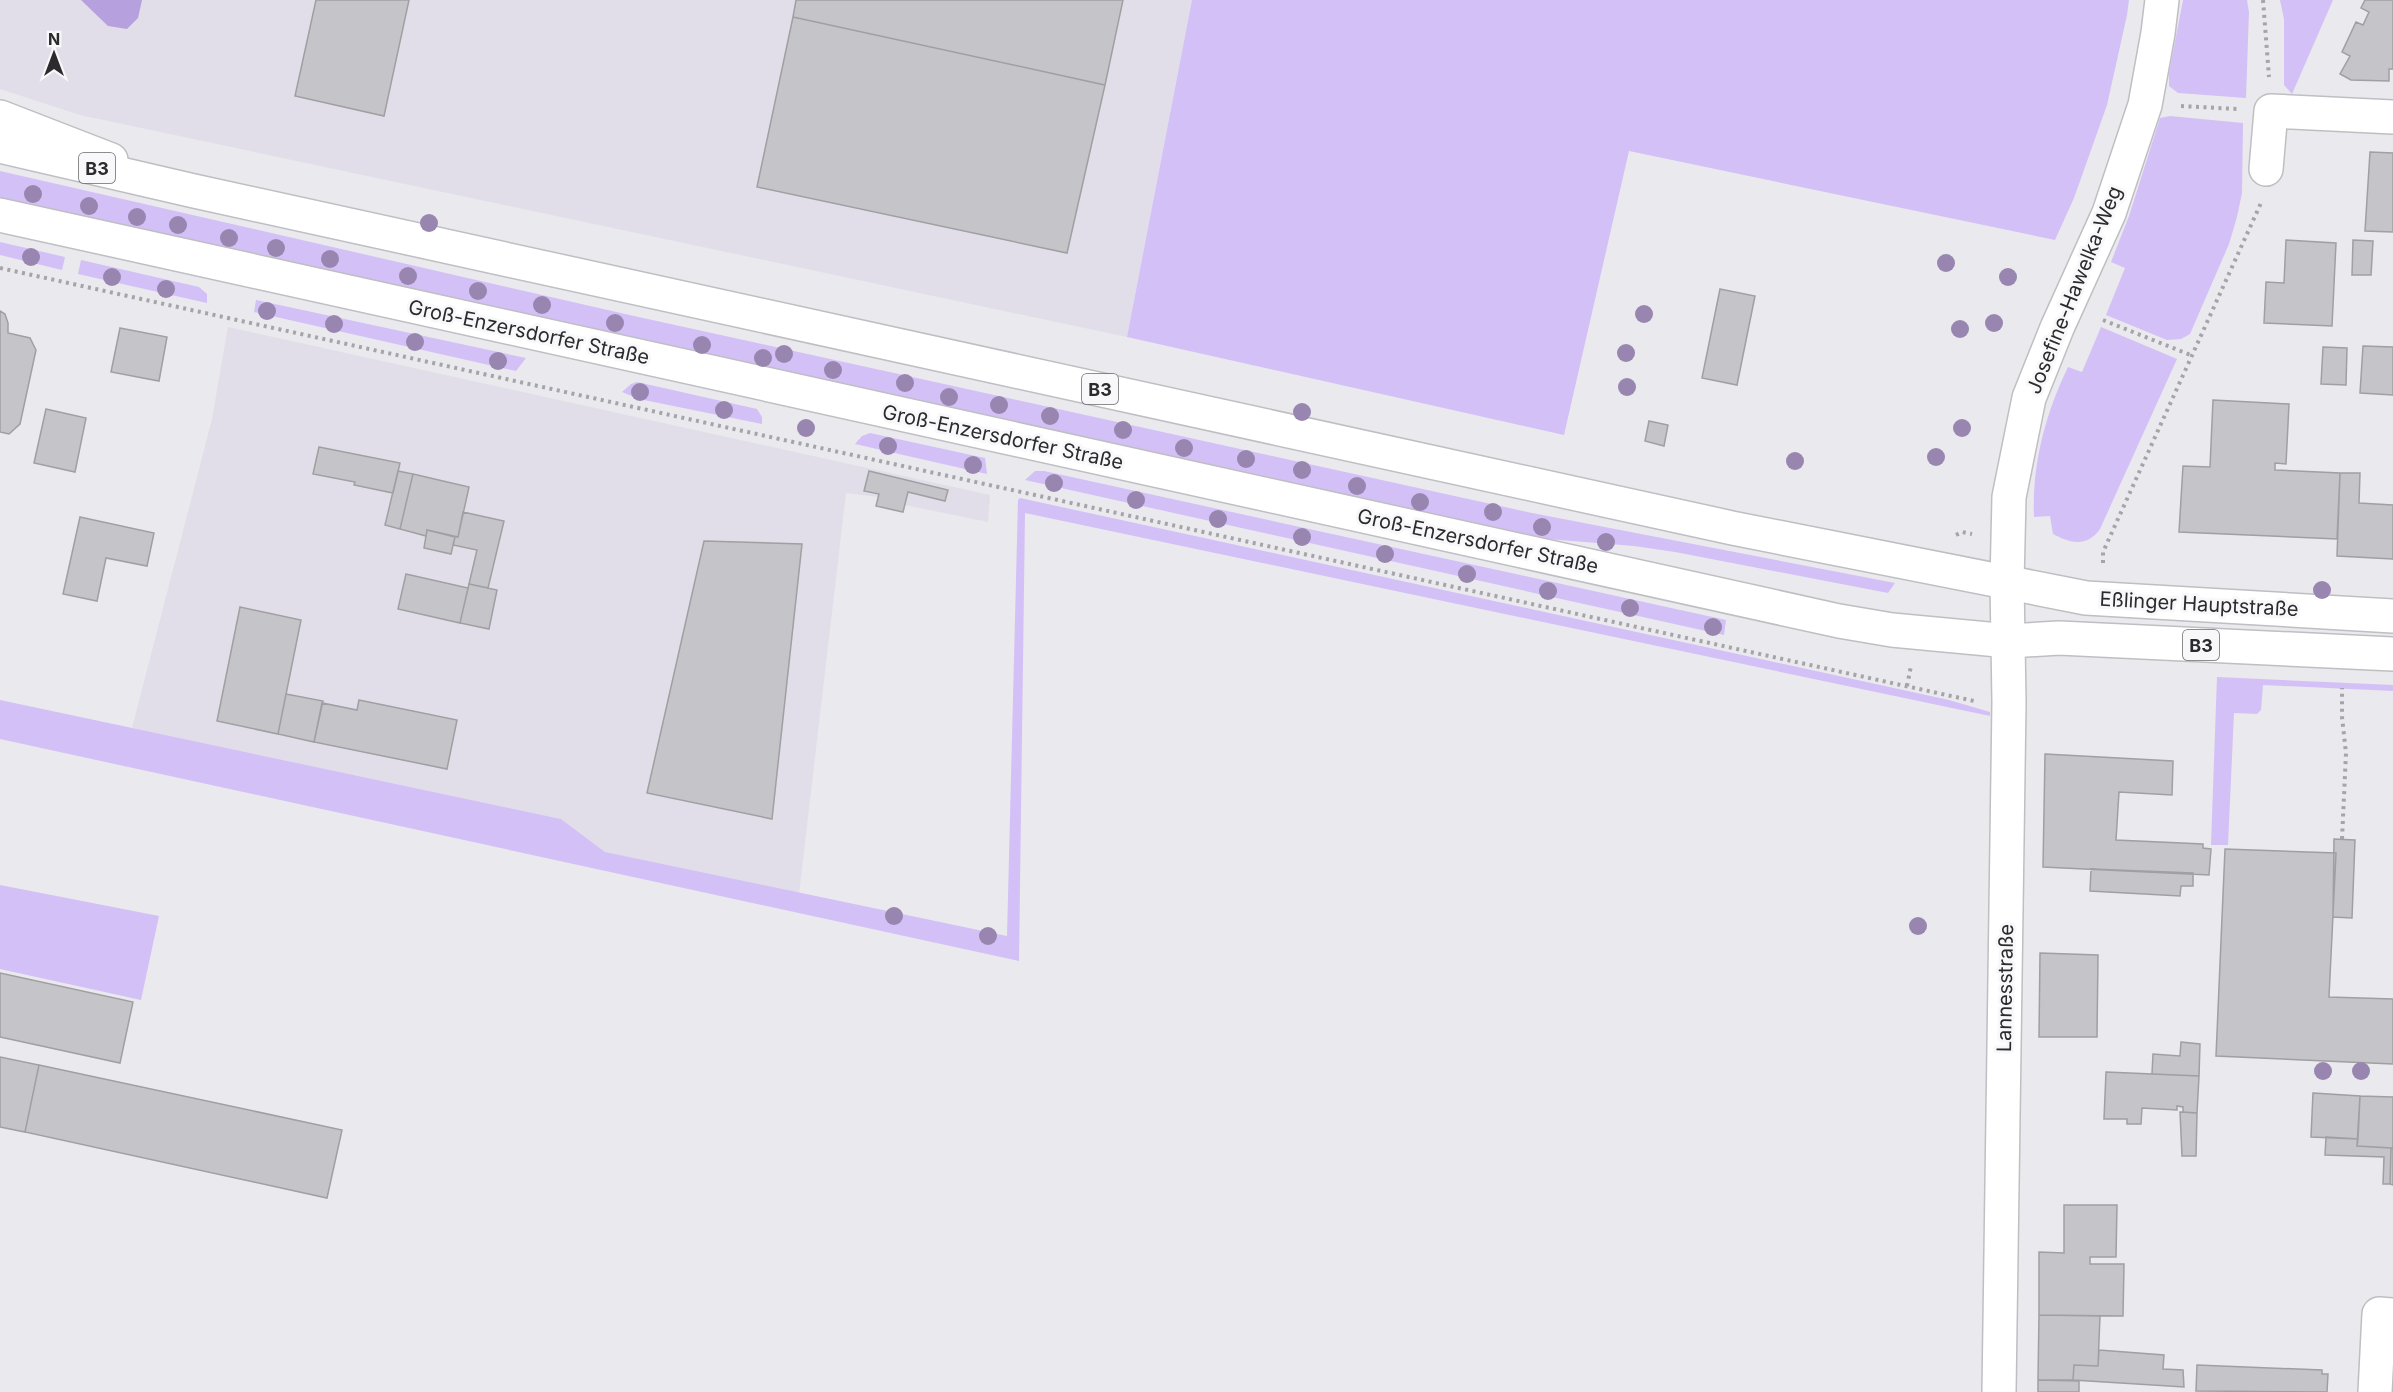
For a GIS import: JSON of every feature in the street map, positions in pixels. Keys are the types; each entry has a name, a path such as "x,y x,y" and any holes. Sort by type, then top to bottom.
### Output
{"main road":[{"name":"Josefine-Hawelka-Weg","path":"2007,583 2009,497 2029,398 2057,328 2109,213 2145,105 2162,0"},
{"path":"2266,169 2271,111 2393,117"},
{"path":"0,117 194,191"},
{"name":"B3","path":"0,146 194,191 1732,528 2007,583"},
{"name":"Groß-Enzersdorfer Straße","path":"0,215 1839,621 1892,630 2009,641"},
{"name":"Eßlinger Hauptstraße","path":"2007,583 2086,598 2393,615"},
{"name":"Lannesstraße","path":"1999,1392 2009,709 2007,583"},
{"name":"Eßlinger Hauptstraße","path":"2009,641 2059,638 2393,654"},
{"path":"2375,1392 2386,1314"}],"path":[{"path":"2145,105 2271,111 2264,0"},
{"path":"2103,552 2261,202 2266,169"},
{"path":"0,268 2009,709"},
{"path":"2103,320 2193,356"},
{"path":"2342,689 2346,753 2342,839"}],"shaded area":[{"path":"0,0 1192,0 1127,337 80,115 0,89"},
{"path":"81,0 142,0 138,18 127,29 108,26"},
{"path":"1192,0 2129,0 2107,105 2074,198 2055,240 1629,151 1564,435 1127,337"},
{"path":"2183,0 2247,0 2249,12 2246,98 2178,93 2169,86 2169,73"},
{"path":"2280,0 2333,0 2292,94 2284,85 2284,19"},
{"path":"2170,116 2243,123 2242,193 2229,244 2190,334 2181,339 2167,340 2106,315 2125,268 2111,262 2129,216 2160,118"},
{"path":"0,171 634,316 1532,513 1895,583 1888,593 1675,552 1548,539 0,199"},
{"path":"0,242 65,257 62,270 0,255"},
{"path":"81,260 199,287 207,294 207,303 78,274"},
{"path":"256,300 526,358 516,371 254,312"},
{"path":"228,327 990,495 988,522 905,505 903,512 876,506 878,497 846,493 799,894 605,852 561,819 132,728 212,419"},
{"path":"2101,327 2177,359 2100,529 2090,539 2073,542 2053,534 2050,516 2034,517 2035,478 2042,440 2060,385 2068,367 2082,372"},
{"path":"637,382 757,409 762,417 762,424 639,399 622,392"},
{"path":"870,433 985,458 987,474 855,444 862,436"},
{"path":"1035,471 1044,471 1726,620 1724,635 1025,480"},
{"path":"1020,498 1949,700 1990,712 1990,716 1025,513 1019,961 0,739 0,700 561,819 605,852 1007,936 1018,500"},
{"path":"2217,677 2393,685 2393,691 2263,685 2261,710 2257,714 2234,713 2228,845 2211,845"},
{"path":"0,885 159,916 141,1000 0,969"}],"building":[{"path":"316,0 409,0 384,116 295,96"},
{"path":"796,0 1123,0 1105,85 793,17"},
{"path":"2365,0 2393,0 2393,69 2389,69 2389,81 2351,80 2340,74 2350,56 2342,52 2356,22 2363,25 2369,12 2361,8"},
{"path":"793,17 1105,85 1067,253 757,187"},
{"path":"2370,152 2393,153 2393,232 2365,231"},
{"path":"2286,240 2336,243 2332,326 2264,323 2266,282 2284,283"},
{"path":"2353,240 2373,241 2371,275 2352,275"},
{"path":"1720,289 1755,296 1737,385 1702,378"},
{"path":"0,311 5,314 8,333 30,338 36,350 20,424 9,434 0,432"},
{"path":"120,328 167,337 159,381 111,372"},
{"path":"2363,346 2393,347 2393,395 2360,393"},
{"path":"2323,347 2347,348 2346,385 2321,384"},
{"path":"2213,400 2289,404 2286,464 2275,463 2275,470 2340,473 2337,539 2179,532 2183,466 2210,467"},
{"path":"46,409 86,418 75,472 34,463"},
{"path":"1649,421 1668,425 1664,446 1645,441"},
{"path":"319,447 400,463 393,493 354,485 355,482 313,474"},
{"path":"398,471 413,474 400,529 385,525"},
{"path":"869,471 948,490 945,501 908,492 903,512 876,506 879,494 864,491"},
{"path":"2340,473 2360,473 2359,503 2393,505 2393,559 2337,556"},
{"path":"413,474 469,487 458,537 427,530 426,536 400,529"},
{"path":"463,512 504,521 488,588 469,584 477,550 453,545 455,537 458,537"},
{"path":"80,517 154,533 147,566 106,558 97,601 63,594"},
{"path":"427,530 455,537 451,554 424,548"},
{"path":"704,541 802,544 772,819 647,793"},
{"path":"406,574 468,588 460,623 398,609"},
{"path":"469,584 497,590 489,629 460,623"},
{"path":"240,607 301,620 278,734 217,721"},
{"path":"286,694 323,701 314,742 278,734"},
{"path":"359,700 457,720 447,769 314,742 322,703 357,710"},
{"path":"2045,754 2173,761 2172,795 2119,792 2116,840 2203,844 2203,848 2211,849 2209,875 2043,867"},
{"path":"2334,839 2355,840 2352,918 2333,917"},
{"path":"2225,849 2336,853 2329,997 2393,999 2393,1064 2216,1056"},
{"path":"2091,869 2193,873 2193,886 2181,886 2180,896 2090,891"},
{"path":"2040,953 2098,955 2097,1037 2039,1037"},
{"path":"0,973 133,1002 120,1063 0,1037"},
{"path":"2181,1042 2200,1044 2199,1076 2152,1074 2153,1054 2180,1056"},
{"path":"0,1057 39,1065 25,1132 0,1127"},
{"path":"39,1065 342,1130 327,1198 25,1132"},
{"path":"2106,1072 2199,1076 2197,1113 2183,1112 2183,1107 2177,1106 2177,1110 2142,1108 2141,1124 2127,1124 2127,1119 2104,1119"},
{"path":"2313,1093 2360,1096 2358,1139 2311,1137"},
{"path":"2360,1096 2393,1097 2393,1148 2357,1146"},
{"path":"2180,1112 2197,1113 2196,1156 2182,1156"},
{"path":"2326,1137 2358,1139 2357,1146 2391,1148 2390,1184 2383,1184 2384,1157 2325,1155"},
{"path":"2391,1148 2393,1148 2393,1185 2390,1184"},
{"path":"2064,1205 2117,1205 2116,1257 2090,1257 2090,1264 2124,1264 2123,1316 2039,1315 2039,1252 2064,1253"},
{"path":"2039,1315 2100,1316 2098,1366 2074,1365 2073,1380 2038,1380"},
{"path":"2099,1350 2164,1355 2163,1369 2183,1370 2184,1387 2073,1380 2074,1365 2098,1366"},
{"path":"2197,1365 2322,1370 2322,1374 2328,1374 2327,1392 2196,1391"},
{"path":"2038,1380 2079,1381 2079,1392 2038,1392"}]}
